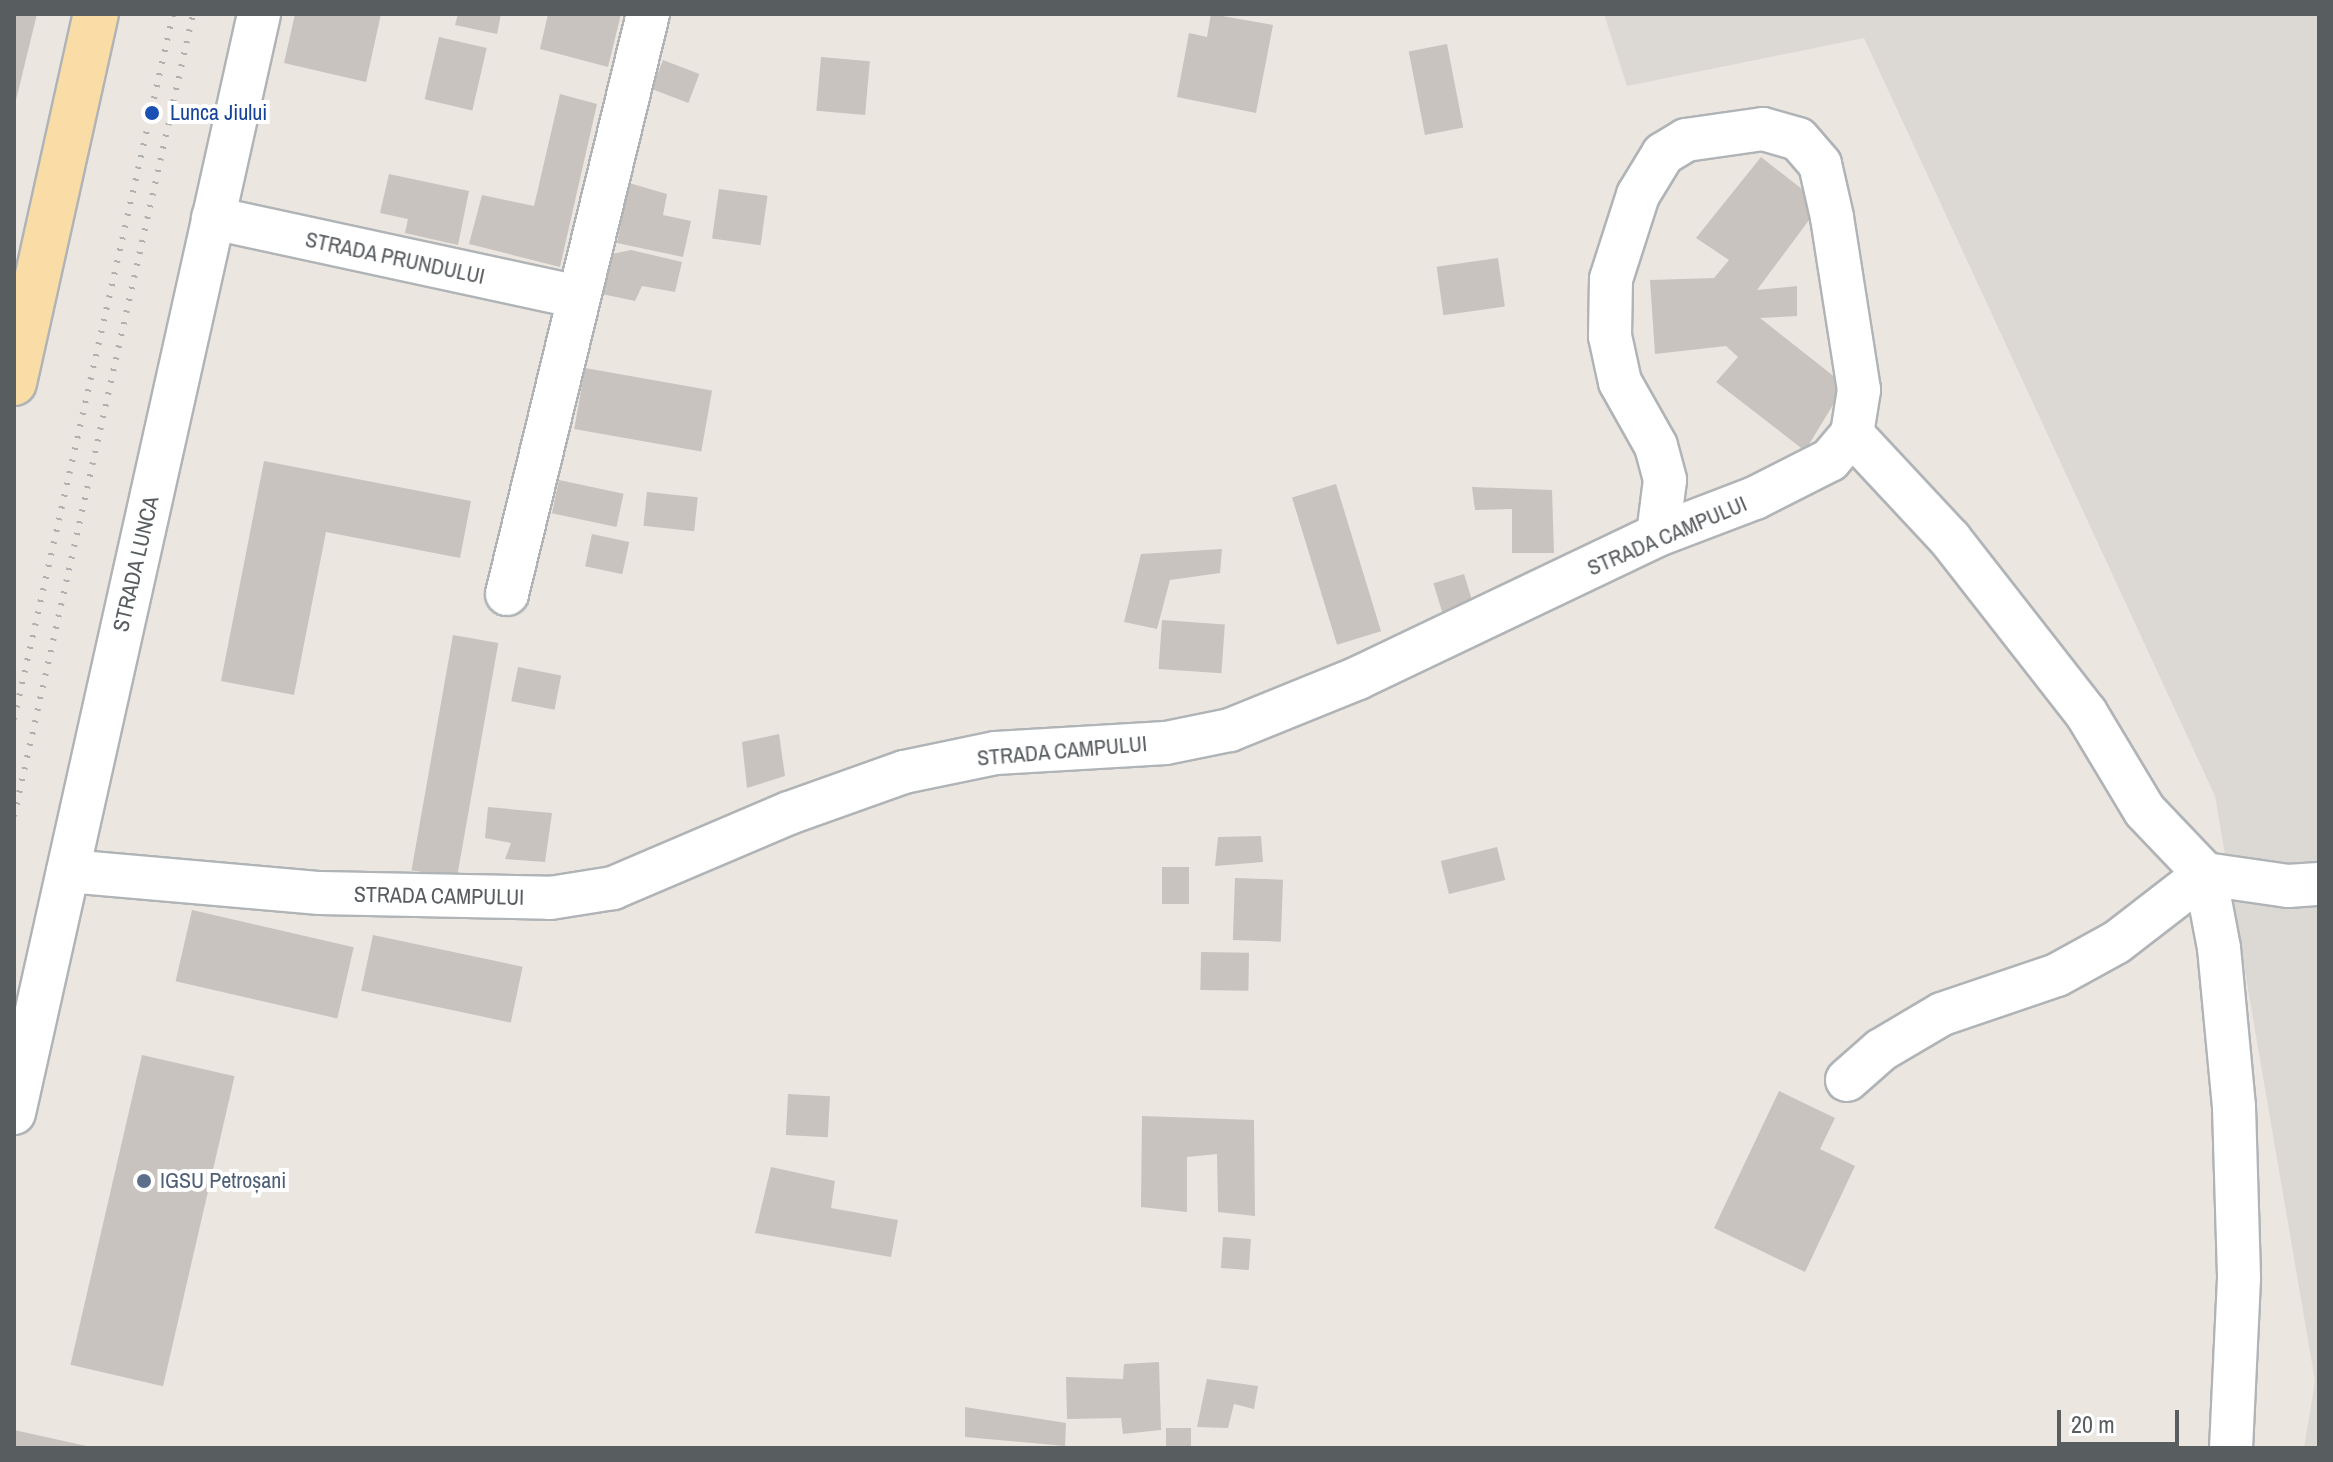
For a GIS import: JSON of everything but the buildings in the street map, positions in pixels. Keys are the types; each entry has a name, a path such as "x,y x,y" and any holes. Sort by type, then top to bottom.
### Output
{"main road":[{"path":"14,383 96,14"}],"street":[{"name":"STRADA LUNCA","path":"14,1113 259,14"},
{"path":"507,594 648,14"},
{"path":"1658,535 1665,480 1656,446 1620,382 1610,336 1611,279 1638,195 1663,154 1686,140 1763,129 1798,139 1820,164 1859,390 1841,447 1950,539 2086,713 2145,811 2205,874 2219,948 2234,1107 2239,1279 2231,1448"},
{"name":"STRADA PRUNDULUI","path":"213,218 577,297"},
{"name":"STRADA CAMPULUI","path":"68,871 197,886 459,898 550,898 613,888 789,813 904,772 996,753 1166,743 1230,730 1358,678 1658,535 1755,498 1841,447"},
{"path":"1847,1080 1881,1050 1942,1014 2057,975 2117,942 2205,874 2288,886 2319,884"}],"shaded area":[{"path":"1604,14 2319,14 2319,1448 2304,1448 2315,1381 2215,796 1864,38 1627,86"}],"railway":[{"path":"14,719 173,14"},
{"path":"14,816 193,14"}],"place":[{"name":"Lunca Jiului","path":"152,113"},
{"name":"IGSU Petroșani","path":"144,1181"}]}
